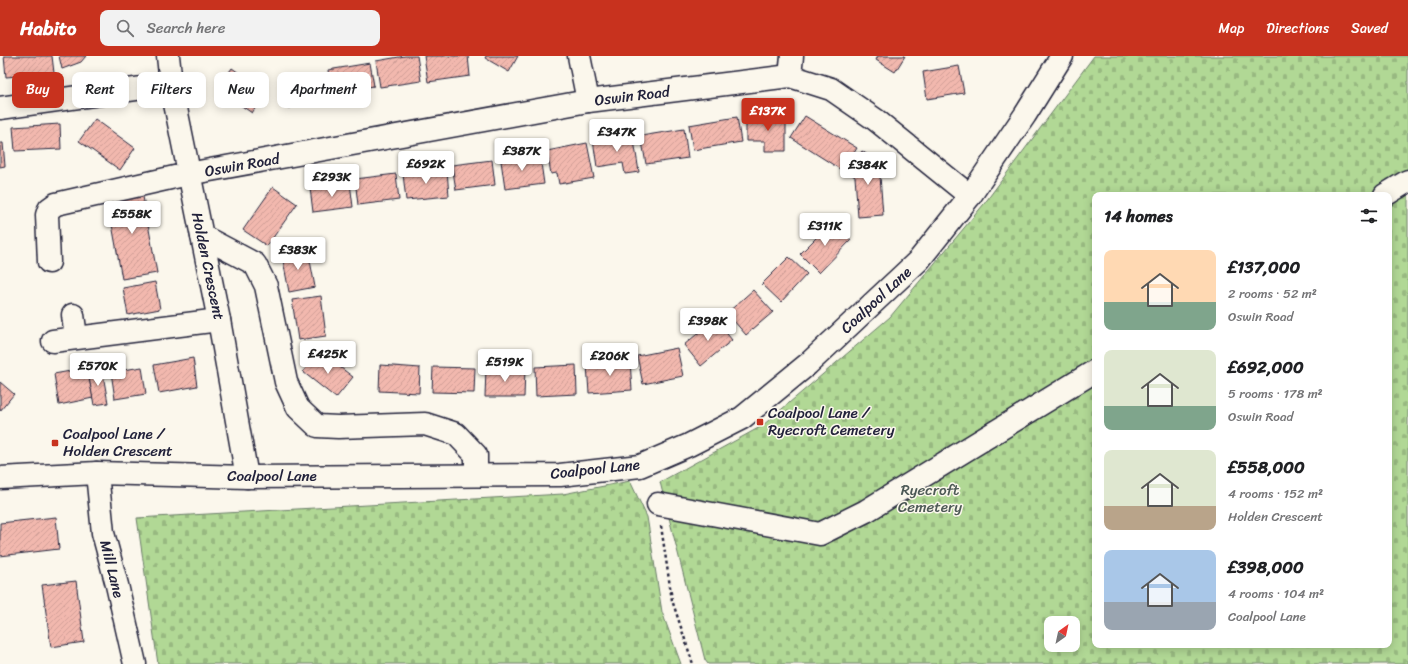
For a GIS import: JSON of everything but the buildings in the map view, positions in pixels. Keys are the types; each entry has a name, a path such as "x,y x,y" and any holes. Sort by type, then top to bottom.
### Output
{"street":[{"name":"Holden Crescent","path":"168,56 170,72"},
{"path":"579,56 588,101"},
{"name":"Coalpool Lane","path":"0,478 97,474 248,477 560,474 640,466 689,445 742,418 808,364 919,260 970,196 1025,115 1062,56"},
{"name":"Oswin Road","path":"49,262 46,215 49,209 56,204 188,174 588,101 791,66 832,89 876,120 970,196"},
{"path":"0,108 137,89"},
{"name":"Holden Crescent","path":"176,108 219,320 248,477"},
{"path":"1390,192 1408,181"},
{"path":"202,236 255,264 266,286 286,382 298,408 317,426 338,427 425,424 456,434 476,455 476,475"},
{"path":"73,315 76,337"},
{"path":"53,341 219,320"},
{"path":"658,504 820,534 866,511 1092,374"},
{"name":"Mill Lane","path":"97,474 103,533 117,585 135,664"}],"path":[{"path":"658,504 672,600 693,664"}],"green space":[{"name":"Ryecroft Cemetery","path":"1094,56 1408,56 1408,664 708,664 705,660 660,482 762,426 890,317 984,204"},
{"path":"630,481 647,517 662,612 681,664 158,664 137,518 563,494"}],"place":[{"name":"Coalpool Lane / Ryecroft Cemetery","path":"760,422"},
{"name":"Coalpool Lane / Holden Crescent","path":"55,443"}]}
